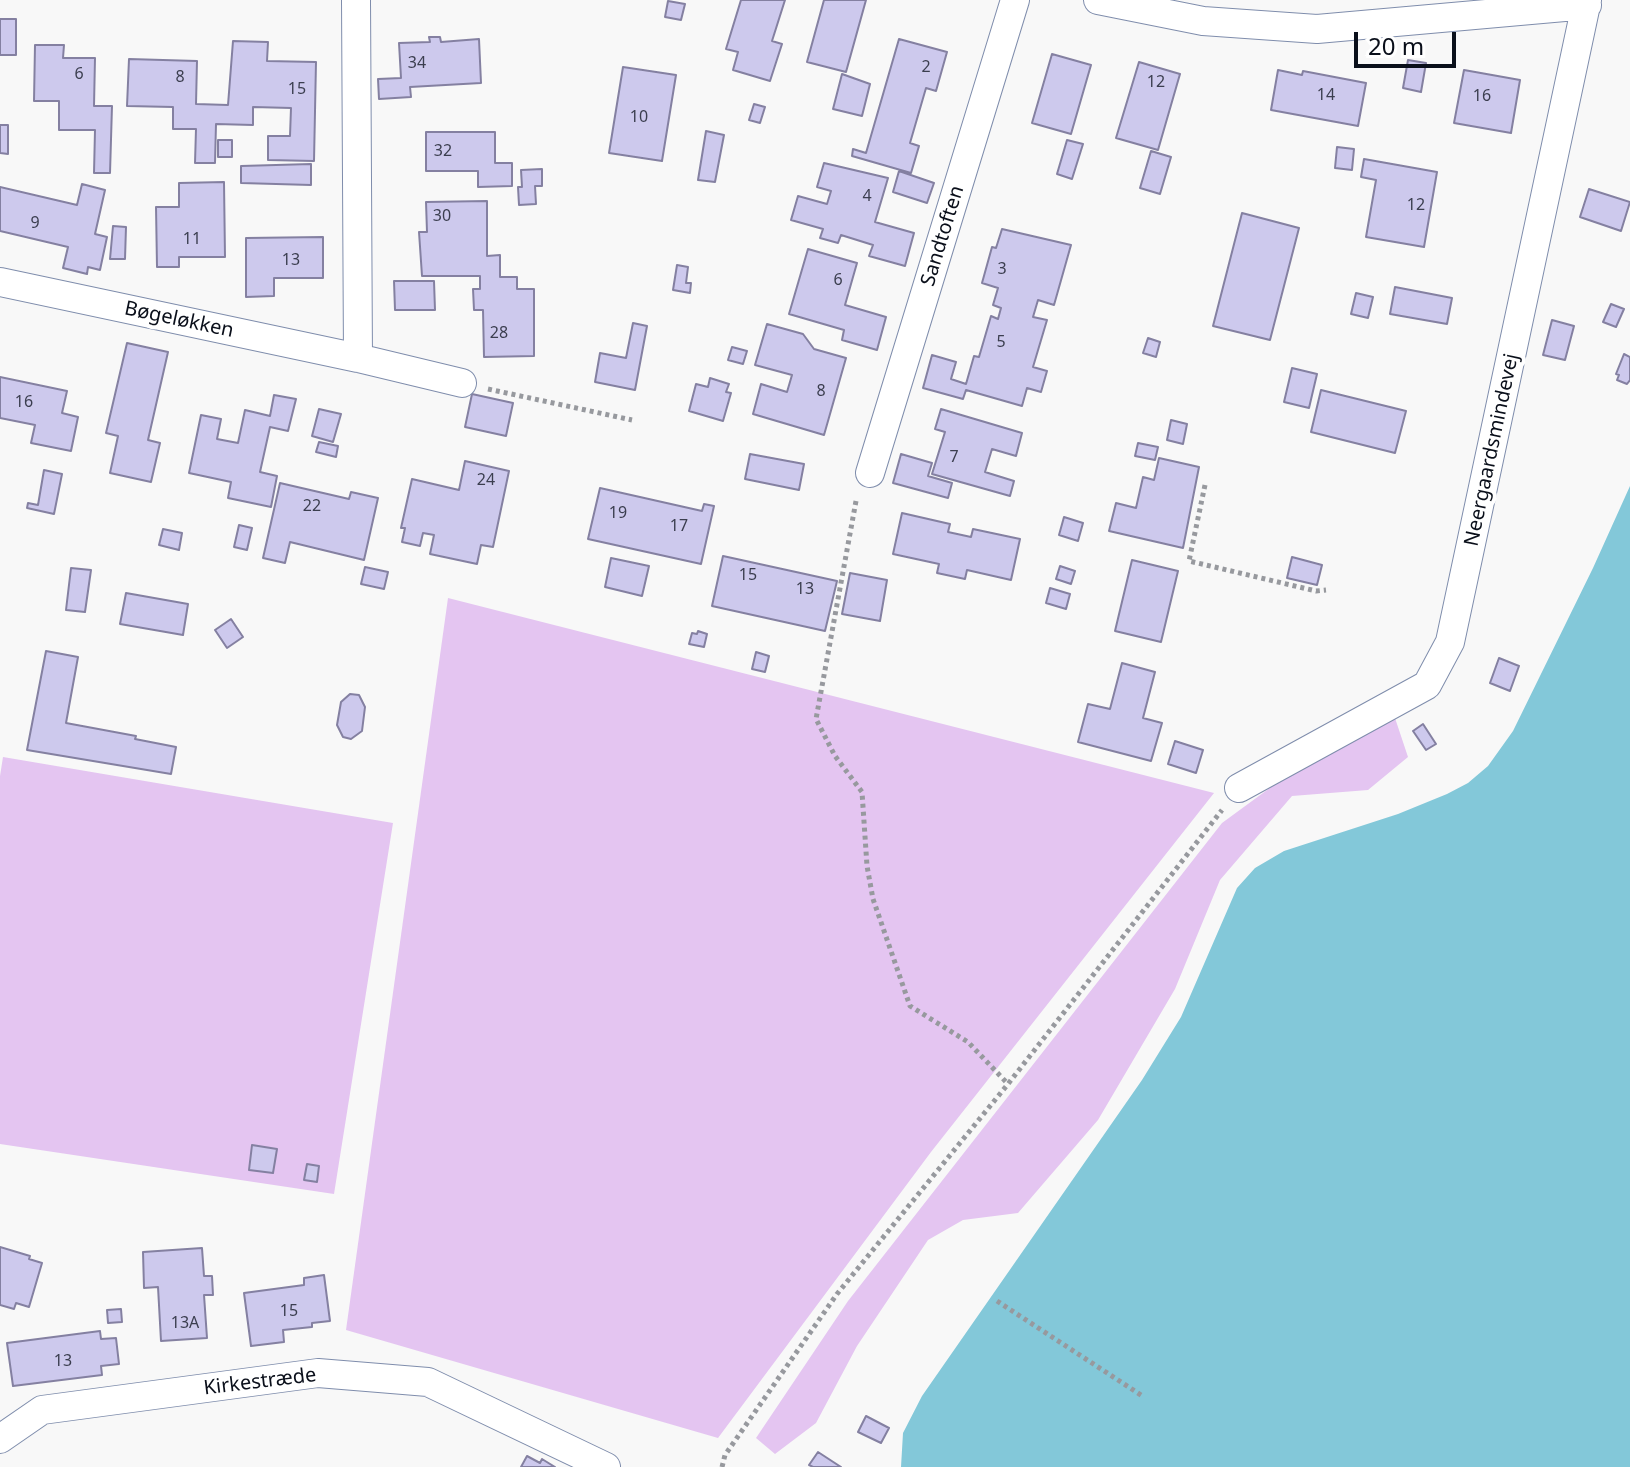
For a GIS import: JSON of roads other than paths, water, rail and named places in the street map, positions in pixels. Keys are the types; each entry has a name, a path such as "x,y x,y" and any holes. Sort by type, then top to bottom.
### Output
{"street":[{"path":"356,0 358,358"},
{"name":"Sandtoften","path":"870,473 1015,0"},
{"path":"1098,0 1203,21 1317,29 1587,3"},
{"name":"Neergaardsmindevej","path":"1239,788 1427,685 1450,642 1587,3"},
{"name":"Bøgeløkken","path":"0,282 462,383"},
{"name":"Kirkestræde","path":"0,1439 42,1410 318,1373 428,1382 606,1467"}],"water":[{"path":"1630,486 1630,1467 901,1467 903,1433 922,1396 1142,1080 1181,1017 1237,888 1255,868 1284,851 1398,814 1447,794 1468,783 1488,766 1513,731"}]}
